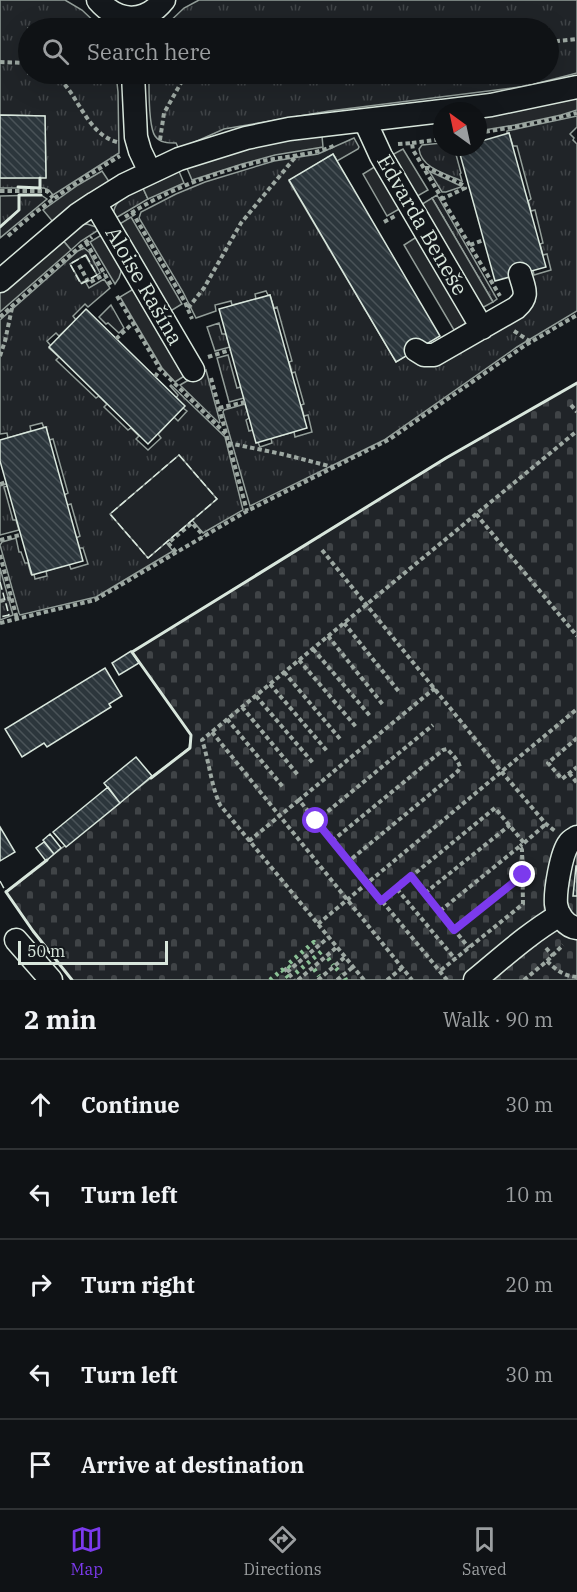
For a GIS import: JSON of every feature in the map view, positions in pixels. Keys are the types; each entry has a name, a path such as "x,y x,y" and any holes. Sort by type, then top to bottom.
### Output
{"street":[{"path":"98,0 117,18"},
{"path":"126,18 150,14"},
{"path":"133,84 136,137 150,172 246,138 289,129 433,112"},
{"path":"487,105 577,87"},
{"name":"Edvarda Beneše","path":"365,121 381,156 482,328"},
{"name":"Aloise Rašína","path":"0,281 77,215 124,185 150,172"},
{"name":"Aloise Rašína","path":"95,203 204,370"},
{"path":"416,350 424,355 434,355 516,308 525,295 520,274"},
{"path":"569,921 556,905 560,865 573,840"},
{"path":"475,980 544,924 569,921"},
{"path":"16,940 51,980"}],"path":[{"path":"559,41 577,39"},
{"path":"0,62 18,63"},
{"path":"66,84 92,124 103,135 122,142"},
{"path":"159,144 164,113 180,84"},
{"path":"487,131 577,113"},
{"path":"396,144 433,140"},
{"path":"117,222 167,194 212,176 253,164 323,150 340,141"},
{"path":"412,144 413,150 509,312"},
{"path":"8,236 53,198 123,155 123,148"},
{"path":"188,308 204,288 241,223 297,154"},
{"path":"424,168 429,168 467,188 442,199"},
{"path":"0,191 47,191 53,198"},
{"path":"132,212 188,308 192,319"},
{"path":"0,317 93,237"},
{"path":"470,245 484,240"},
{"path":"86,242 112,287"},
{"path":"79,265 89,283 105,274"},
{"path":"117,296 160,369 226,435"},
{"path":"0,356 12,307"},
{"path":"0,623 95,600 247,511 390,440 524,346 577,315"},
{"path":"116,339 134,323"},
{"path":"230,350 205,357 204,370 219,408 247,511"},
{"path":"155,377 160,369"},
{"path":"219,408 245,402"},
{"path":"571,405 577,412"},
{"path":"361,979 220,805 202,740 577,431"},
{"path":"228,443 334,467"},
{"path":"0,484 6,482"},
{"path":"476,514 577,636"},
{"path":"176,552 168,543 192,523 204,536"},
{"path":"0,540 20,535"},
{"path":"322,550 546,824 573,840"},
{"path":"0,555 17,619"},
{"path":"0,601 11,598"},
{"path":"344,623 400,693"},
{"path":"328,636 384,706"},
{"path":"313,648 370,717"},
{"path":"299,660 357,728"},
{"path":"284,672 341,740"},
{"path":"270,684 327,751"},
{"path":"249,840 435,688"},
{"path":"256,696 313,763"},
{"path":"242,707 298,775"},
{"path":"318,924 577,709"},
{"path":"227,719 283,787"},
{"path":"316,821 433,725"},
{"path":"212,732 412,980"},
{"path":"577,738 548,763 562,779 577,767"},
{"path":"332,841 443,750 447,749 451,753 459,763 458,771 349,861"},
{"path":"569,773 577,783"},
{"path":"299,800 447,980"},
{"path":"381,901 495,808 524,843"},
{"path":"440,911 546,824"},
{"path":"425,893 510,825"},
{"path":"440,971 523,904 520,846"},
{"path":"454,930 523,875"},
{"path":"411,876 469,948"},
{"path":"397,889 455,959"},
{"path":"329,937 286,970 296,980 337,947"},
{"path":"318,980 345,957"},
{"path":"524,980 547,961 556,970 568,976 577,977"},
{"path":"337,980 353,967"},
{"path":"387,980 402,968"},
{"path":"563,980 568,976"}],"green space":[{"path":"0,0 65,0 82,10 90,18 18,18 18,84 117,84 119,153 53,195 44,188 0,188 0,178 46,177 45,116 0,115"},
{"path":"199,0 577,0 577,73 559,78 559,18 174,18 184,8"},
{"path":"149,84 535,84 329,111 224,129 179,149 176,143 167,143 155,136 149,106"},
{"path":"577,116 577,127 570,134 577,144 577,311 517,347 384,440 250,506 224,410 245,404 249,418 246,420 249,431 253,430 260,447 272,443 271,438 294,432 295,437 312,432 308,415 304,416 301,405 304,404 295,372 292,373 289,362 292,361 277,307 274,308 270,295 266,291 255,294 256,299 232,305 231,301 215,305 216,311 196,318 139,218 141,212 205,182 274,161 318,154 354,138 358,149 337,161 333,154 289,181 396,362 410,353 535,300 536,289 531,271 533,270 534,275 551,270 547,254 543,255 540,244 543,243 535,210 531,211 528,201 531,199 517,146 513,146 507,131"},
{"path":"433,144 433,156 456,156 462,181 429,166 421,156 419,149 422,145"},
{"path":"429,171 461,186 461,187 442,192"},
{"path":"142,186 148,199 114,219 115,207 118,203 126,195"},
{"path":"41,195 47,199 0,238 0,196"},
{"path":"437,195 497,299 493,302 432,198"},
{"path":"87,224 100,229 71,250 61,238"},
{"path":"84,248 89,252 100,273 97,275 85,255 70,264 81,283 85,281 89,288 104,279 110,288 88,307 85,304 73,316 76,320 59,336 56,333 47,341 51,346 49,348 59,357 56,360 96,398 99,396 107,404 104,407 128,430 131,428 139,436 136,439 148,450 161,438 158,434 174,417 178,421 187,411 176,398 178,395 171,385 225,437 243,510 203,533 192,520 217,498 166,542 173,551 96,597 20,615 0,545 2,542 16,538 19,552 25,563 28,563 35,579 47,576 46,571 69,564 71,569 88,564 83,548 79,548 76,538 80,536 71,504 67,505 64,495 68,493 53,439 49,440 46,427 44,428 42,423 30,426 31,431 8,438 7,433 0,434 0,320"},
{"path":"111,305 124,328 119,333 99,317"},
{"path":"219,323 222,334 226,334 230,347 215,351 207,327"},
{"path":"228,355 237,388 241,387 244,398 229,402 217,358"},
{"path":"206,370 220,422 219,423 180,385"},
{"path":"577,383 577,980 72,980 33,931 6,892 189,748 191,735 132,652 446,458"},
{"path":"179,455 217,499 148,558 110,514"},
{"path":"6,484 7,486 4,487 13,520 16,520 19,530 0,535 0,486"},
{"path":"0,568 13,615 0,620"}],"shaded area":[{"path":"577,95 577,110 515,125 487,130 487,113"},
{"path":"322,136 323,147 275,155 192,180 186,166 250,145"},
{"path":"403,149 428,190 414,198 390,156"},
{"path":"376,166 401,208 387,216 363,174"},
{"path":"178,169 184,183 148,199 142,186"},
{"path":"102,171 110,183 53,222 43,210 78,185"},
{"path":"432,198 493,302 480,309 419,206"},
{"path":"131,217 182,304 169,312 118,225"},
{"path":"103,234 121,264 121,272 115,284 90,242"},
{"path":"418,236 468,322 454,330 404,245"},
{"path":"61,238 71,250 0,312 0,293"},
{"path":"135,288 186,375 175,382 162,368 120,297"}],"building":[{"path":"0,115 45,116 46,178 0,178"},
{"path":"509,133 546,267 495,281 460,156 487,156 487,139"},
{"path":"333,154 440,336 396,362 289,180"},
{"path":"270,295 307,428 256,443 219,309"},
{"path":"86,309 185,406 148,444 49,347"},
{"path":"46,427 83,561 32,575 0,461 0,440"},
{"path":"131,651 139,663 119,675 112,663"},
{"path":"105,668 122,696 109,704 111,707 47,747 44,743 22,757 5,729"},
{"path":"136,757 152,776 120,803 104,783"},
{"path":"108,787 120,803 66,847 53,832"},
{"path":"0,827 15,852 0,861"},
{"path":"50,834 61,848 54,854 43,840"},
{"path":"44,842 54,854 46,861 36,848"},
{"path":"576,866 577,896 573,896"}],"hedge":[{"path":"290,968 287,965 314,942 317,945"},
{"path":"296,973 322,951"},
{"path":"328,958 333,965"},
{"path":"336,968 341,974"},
{"path":"314,969 319,976"},
{"path":"270,980 282,970 290,980"}],"fence":[{"path":"86,255 97,275 81,284 70,264 86,255"},
{"path":"179,455 217,499 148,558 110,514 179,455"},
{"path":"0,582 9,615 0,617"},
{"path":"0,881 6,892"}],"wall":[{"path":"18,187 40,188 40,178"},
{"path":"0,227 19,210 19,195 41,195"},
{"path":"151,778 190,748 191,735 132,652 446,458 577,383"},
{"path":"47,860 6,892 33,931 72,980"}],"route":[{"path":"316,821 381,901 411,876 454,930 523,875"}]}
